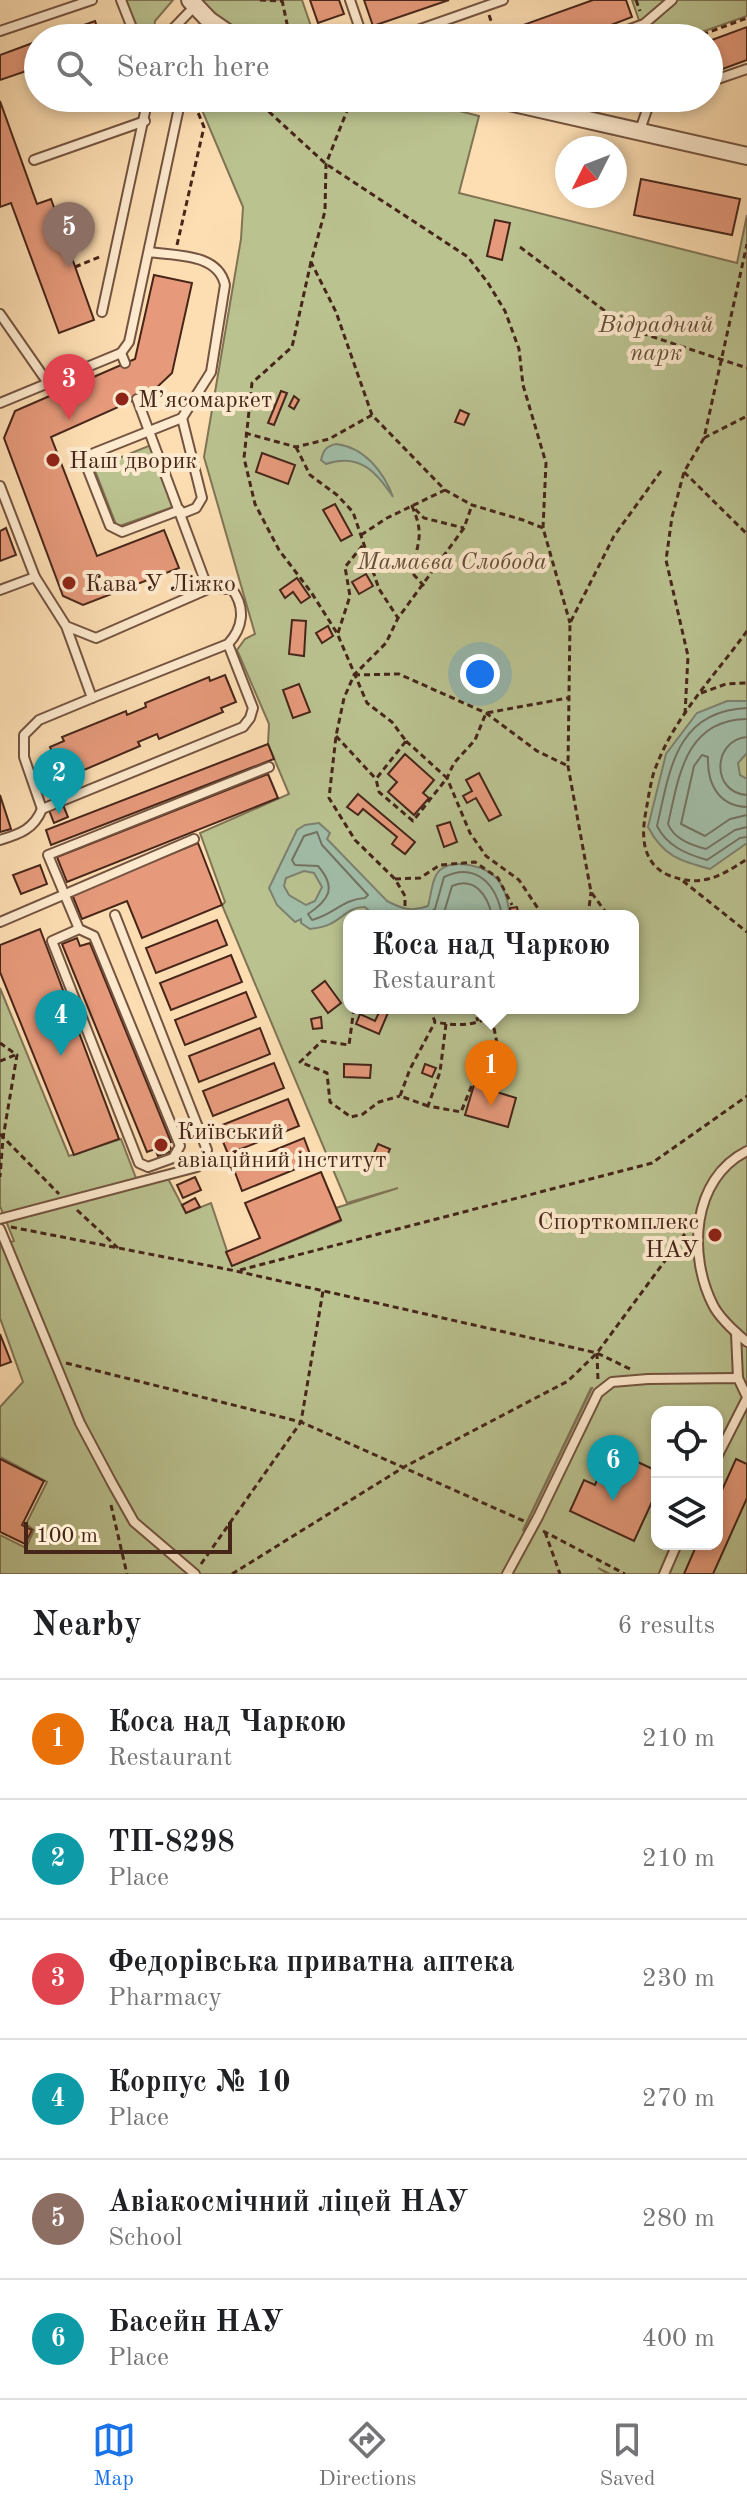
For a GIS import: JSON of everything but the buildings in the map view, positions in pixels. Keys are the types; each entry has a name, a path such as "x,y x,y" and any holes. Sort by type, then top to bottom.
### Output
{"street":[{"path":"192,4 217,24"},
{"path":"557,112 747,156"}],"lane":[{"path":"0,31 92,0"},
{"path":"121,0 130,24"},
{"path":"350,0 358,24"},
{"path":"435,24 503,0"},
{"path":"644,24 672,0"},
{"path":"176,24 192,4"},
{"path":"723,77 747,69"},
{"path":"102,312 146,112"},
{"path":"0,403 121,353 129,342 178,112"},
{"path":"640,130 646,112"},
{"path":"34,160 145,121"},
{"path":"149,252 205,260 216,265 223,274 225,285 211,372 182,418 94,453 88,459 86,465 110,526 115,531 122,532 196,508 202,498 182,418"},
{"path":"0,314 48,383"},
{"path":"121,353 125,363"},
{"path":"137,399 208,589"},
{"path":"0,486 35,577 66,626 92,698"},
{"path":"0,590 35,577"},
{"path":"0,840 29,829 38,820 42,809 24,757 24,735 39,720 228,644 242,624 237,596 232,589 208,589 96,638 66,626"},
{"path":"42,809 243,727 253,708 228,644"},
{"path":"79,929 52,941 139,1163 148,1167 173,1158 180,1146 94,936 79,929 48,855 269,767"},
{"path":"0,922 194,839"},
{"path":"0,1219 197,1167 207,1150 115,915"},
{"path":"747,1151 718,1176 702,1206 696,1241 701,1275 714,1308 747,1342"},
{"path":"4,1228 80,1423 134,1522 195,1574"},
{"path":"723,1445 747,1397 738,1378 736,1333"},
{"path":"507,1574 534,1526 598,1393 612,1382 738,1378"},
{"path":"664,1574 674,1550"}],"path":[{"path":"260,0 282,0 287,24"},
{"path":"486,6 492,24"},
{"path":"723,27 747,18"},
{"path":"175,256 204,127 198,112"},
{"path":"269,112 326,164 468,257 505,311 519,349 523,385 546,463 543,528 570,623 568,766 591,892 589,910"},
{"path":"346,112 326,164 325,211 292,347 252,383 244,458 255,504 279,550 337,633 367,703 392,722 406,741 447,778 470,833 486,856 519,880 539,910"},
{"path":"685,714 688,656 666,560 672,517 684,472 704,438 747,244"},
{"path":"520,247 629,329 747,368"},
{"path":"75,267 117,251"},
{"path":"311,262 336,312 372,415 445,490 472,505 543,528"},
{"path":"245,433 296,447 329,439 372,415"},
{"path":"704,438 747,416"},
{"path":"296,447 310,475 337,495 353,512 379,589 398,618"},
{"path":"570,623 614,536 661,471"},
{"path":"684,472 747,534"},
{"path":"361,535 387,518 445,490"},
{"path":"404,910 405,896 395,879 355,840 329,798 336,736 344,698 354,675 386,643 398,618 464,528 472,505"},
{"path":"412,506 424,518 464,528"},
{"path":"412,506 421,526 414,575 424,586"},
{"path":"337,633 350,596 345,567 363,545"},
{"path":"747,631 697,695 667,744 653,776 642,829 645,853 660,871 683,881 747,932"},
{"path":"354,675 399,674 486,713 537,751 568,766"},
{"path":"697,695 726,684 747,683"},
{"path":"486,713 568,698"},
{"path":"336,736 376,779 379,792 413,821 447,778 454,763 475,740 486,713"},
{"path":"376,779 406,741"},
{"path":"683,881 718,878 747,859"},
{"path":"395,879 420,878 440,865 475,862 498,878 512,905"},
{"path":"591,892 604,910"},
{"path":"353,1014 349,1045 322,1041 300,1062 327,1073 330,1102 351,1117 363,1114 379,1102 400,1096 428,1106 461,1112 474,1080 500,1057"},
{"path":"400,1096 410,1069 435,1022 432,1014"},
{"path":"475,1014 478,1021"},
{"path":"435,1022 462,1027 495,1014"},
{"path":"491,1017 502,1069 495,1092"},
{"path":"428,1106 440,1072 446,1024"},
{"path":"0,1043 17,1055"},
{"path":"0,1061 17,1055"},
{"path":"0,1177 2,1136 17,1055"},
{"path":"236,1271 652,1163 747,1096"},
{"path":"2,1136 120,1250"},
{"path":"4,1228 236,1271 597,1353 648,1379"},
{"path":"232,1574 404,1467 568,1381 597,1353 688,1230"},
{"path":"195,1574 301,1422 323,1291"},
{"path":"597,1353 598,1393"},
{"path":"55,1360 301,1422 545,1531 625,1574"},
{"path":"111,1504 127,1574"},
{"path":"545,1531 560,1574"}],"green space":[{"path":"126,0 173,0 155,24 134,24"},
{"path":"195,0 302,0 310,24 223,24"},
{"path":"632,0 747,0 747,16 723,25 640,24"},
{"path":"203,112 463,112 479,116 459,193 737,263 747,215 747,1574 610,1574 598,1568 608,1574 0,1574 0,1535 26,1548 34,1530 26,1524 47,1482 0,1457 0,1407 23,1382 0,1318 0,1246 14,1241 0,1206 0,988 69,1156 121,1139 136,1178 164,1171 186,1213 211,1203 232,1266 341,1221 336,1208 398,1188 347,1203 222,905 225,902 200,833 289,794 268,744 269,724 237,650 245,639 255,634 204,457 241,239 243,207","holes":["591,1388 592,1388 523,1531"]},
{"path":"151,445 173,507 117,527 94,468"}],"water":[{"path":"336,444 355,450 372,462 393,497 366,467 348,461 326,464 321,460 326,449"},
{"path":"727,701 747,701 747,753 738,763 740,775 747,779 747,843 710,869 673,856 660,845 648,827 666,754 697,713"},
{"path":"319,823 330,833 327,839 387,901 402,908 428,906 437,873 446,866 462,864 493,875 505,893 509,910 368,910 359,907 343,910 343,916 335,921 310,929 301,923 301,919 295,922 277,905 269,888 297,830","holes":["304,871 314,873 322,887 315,901 306,905 289,895 284,886 286,878"]}],"place":[{"name":"Авіакосмічний ліцей НАУ","path":"69,268"},
{"name":"М’ясомаркет","path":"122,399"},
{"name":"Федорівська приватна аптека","path":"69,420"},
{"name":"Наш дворик","path":"53,460"},
{"name":"Кава У Ліжко","path":"69,583"},
{"name":"ТП-8298","path":"59,814"},
{"name":"Корпус № 10","path":"61,1056"},
{"name":"Коса над Чаркою","path":"491,1106"},
{"name":"Київський авіаційний інститут","path":"161,1145"},
{"name":"Спорткомплекс НАУ","path":"715,1235"},
{"name":"Басейн НАУ","path":"613,1501"}],"park label":[{"name":"Відрадний парк","path":"656,338"},
{"name":"Мамаєва Слобода","path":"452,561"}]}
